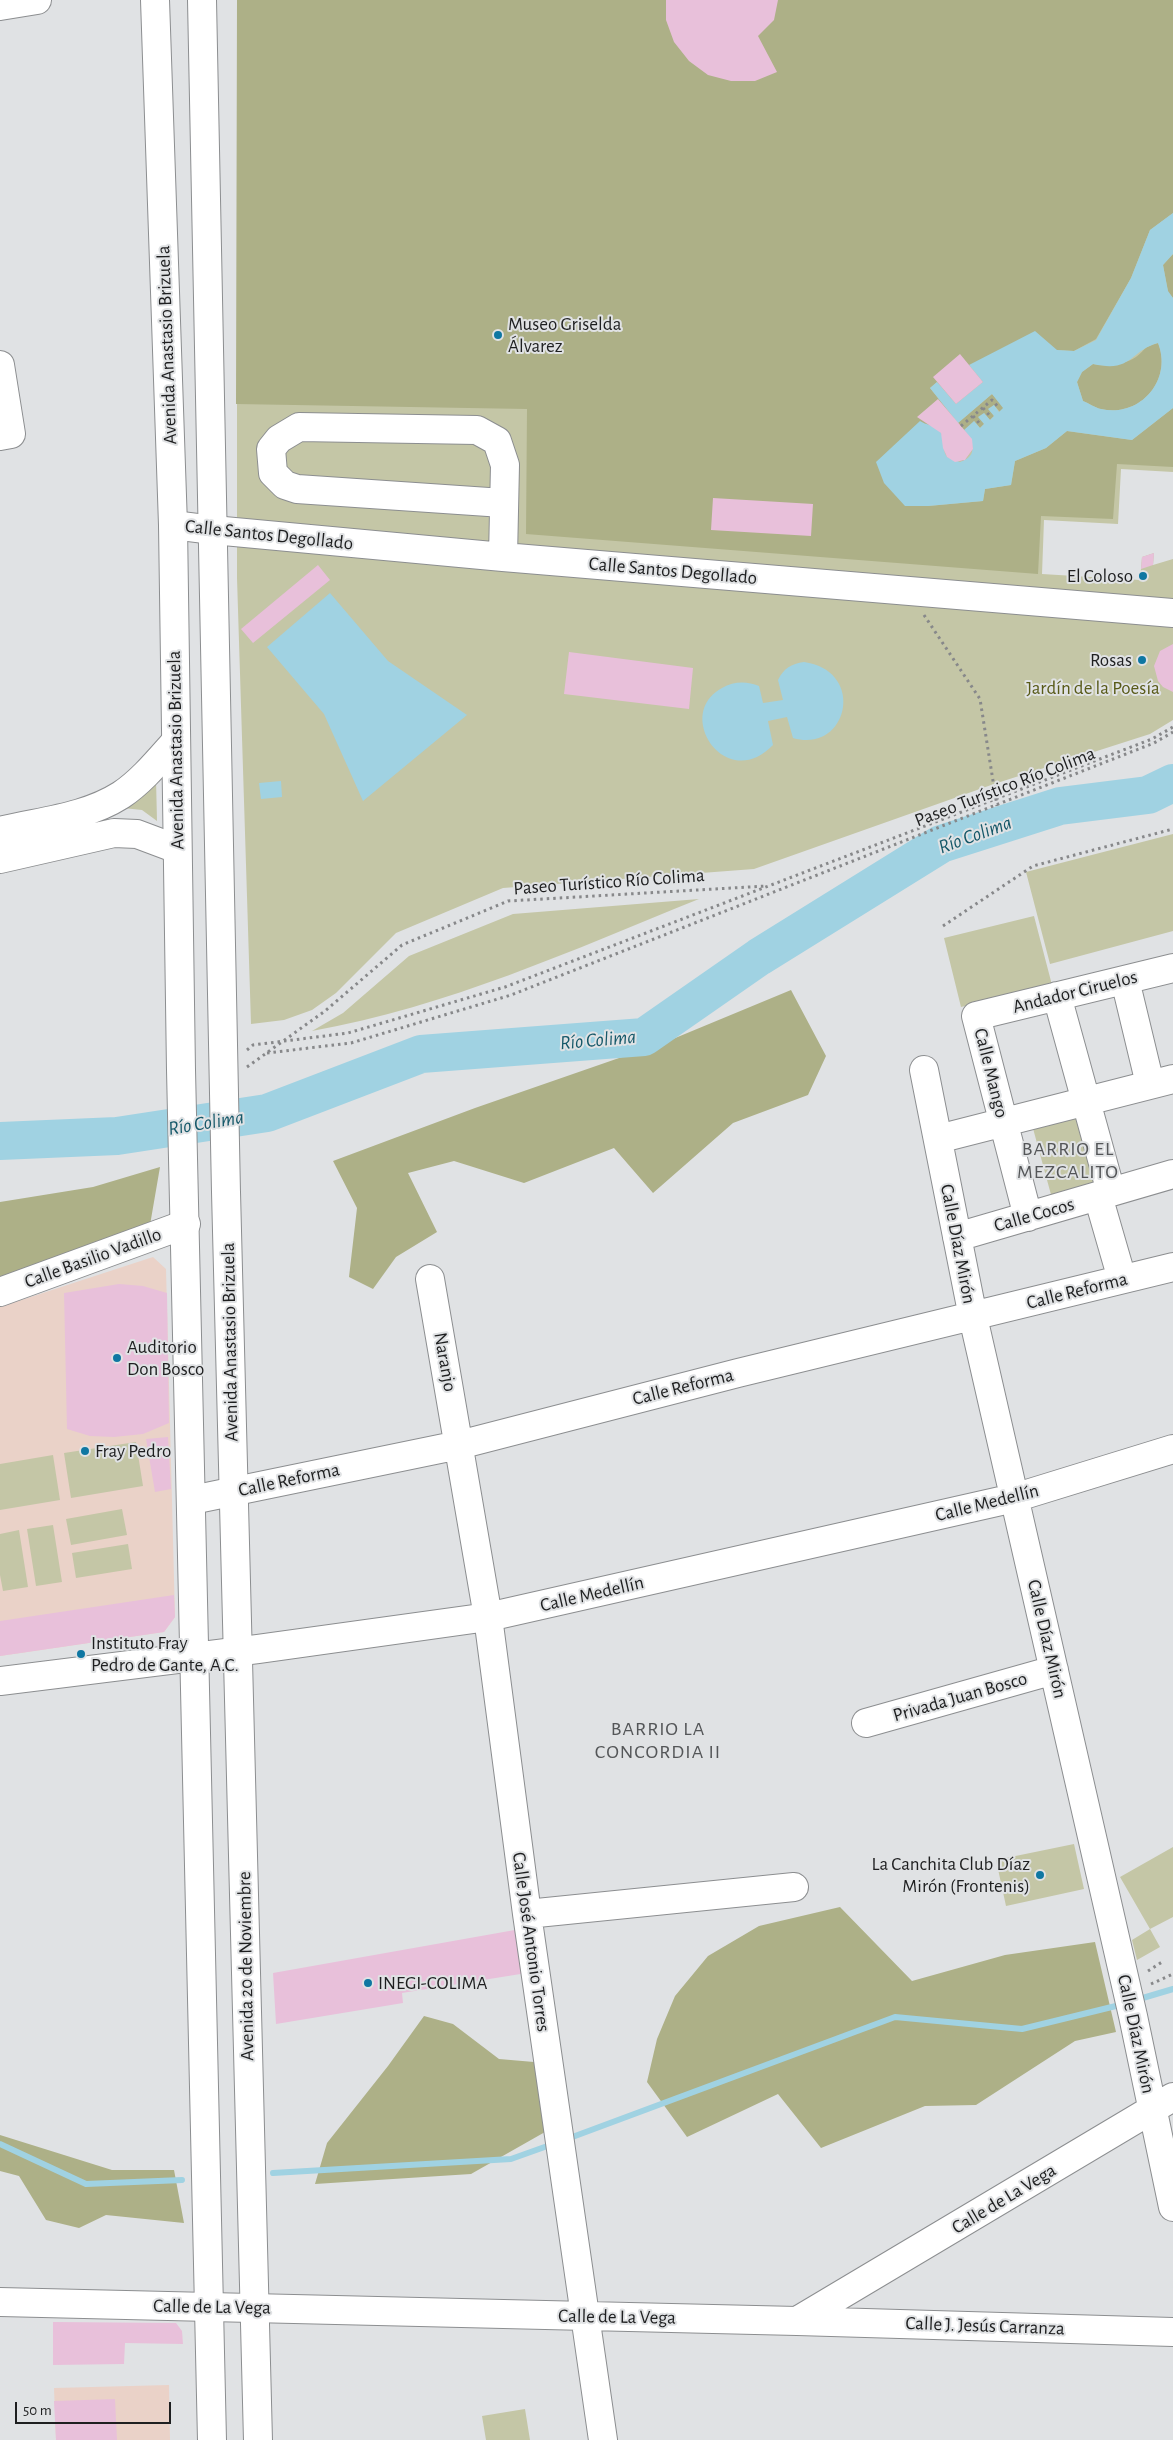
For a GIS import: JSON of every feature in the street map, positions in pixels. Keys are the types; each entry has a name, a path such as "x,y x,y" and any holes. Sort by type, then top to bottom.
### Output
{"street":[{"path":"0,6 37,0"},
{"name":"Avenida Anastasio Brizuela","path":"155,0 173,525 180,1070 192,1500"},
{"path":"202,0 213,530 233,1069"},
{"path":"0,364 11,434 0,436"},
{"path":"503,503 297,490 285,485 273,473 271,449 279,438 299,427 477,430 497,441 505,465 503,558"},
{"name":"Calle Santos Degollado","path":"173,525 503,558 1173,613"},
{"path":"176,741 148,772 120,795 80,813 3,824 10,856 114,833 137,834 177,849"},
{"name":"Andador Ciruelos","path":"976,1016 1173,968"},
{"path":"938,1139 1073,1104 1166,1086 1125,980"},
{"path":"1057,996 1073,1104 1104,1194 1122,1279"},
{"name":"Calle Mango","path":"976,1016 1028,1216"},
{"name":"Avenida Anastasio Brizuela","path":"233,1069 226,1192 234,1492"},
{"name":"Calle Díaz Mirón","path":"924,1070 973,1317 1131,2006 1163,2104 1173,2207"},
{"name":"Calle Cocos","path":"957,1237 1173,1174"},
{"name":"Calle Basilio Vadillo","path":"0,1292 185,1213"},
{"name":"Calle Reforma","path":"192,1500 459,1445 738,1373 1173,1267"},
{"name":"Naranjo","path":"430,1279 459,1445"},
{"name":"Calle José Antonio Torres","path":"459,1445 488,1617 583,2316 603,2440"},
{"name":"Calle Medellín","path":"0,1681 238,1652 488,1617 1014,1498 1173,1449"},
{"name":"Avenida 20 de Noviembre","path":"234,1492 258,2440"},
{"path":"192,1500 212,2440"},
{"name":"Privada Juan Bosco","path":"866,1723 1054,1670"},
{"path":"527,1914 794,1887"},
{"name":"Calle de La Vega","path":"0,2302 797,2321 1163,2104"},
{"name":"Calle J. Jesús Carranza","path":"797,2321 1173,2332"}],"path":[{"path":"961,426 992,400 999,408"},
{"path":"983,408 990,416"},
{"path":"973,416 980,424"},
{"path":"922,613 980,700 997,806"},
{"path":"233,1069 253,1045 348,1033 506,987 1152,739 1173,727"},
{"name":"Paseo Turístico Río Colima","path":"267,1053 351,1043 511,995 997,806 1154,743 1173,732"},
{"path":"942,926 1033,866 1173,829"},
{"name":"Paseo Turístico Río Colima","path":"233,1069 267,1053 325,1011 402,945 508,901 790,885"}],"shaded area":[{"name":"Fray Pedro","path":"153,1257 166,1269 175,1617 164,1632 0,1656 0,1307"},
{"path":"169,2385 170,2440 56,2440 54,2388"}],"green space":[{"name":"Jardín de la Poesía","path":"237,0 1173,0 1173,472 1121,469 1118,524 1044,520 1042,574 1140,580 1142,557 1154,553 1153,565 1173,559 1173,720 1150,734 994,784 754,869 503,888 396,933 336,993 312,1010 284,1020 251,1024 237,578"},
{"path":"237,0 1173,0 1173,213 1150,230 1131,278 1096,339 1074,351 1056,350 970,366 983,382 956,404 937,382 930,388 958,423 992,394 1004,408 1000,412 994,405 989,409 994,416 990,420 984,413 984,424 980,428 974,421 973,449 965,460 954,461 948,457 945,453 943,438 905,506 983,501 985,489 1011,485 1015,461 1046,448 1067,431 1132,440 1173,408 1173,467 1117,464 1113,519 1041,516 1038,574 526,534 527,409 236,404"},
{"path":"1173,254 1173,298 1168,292 1163,265"},
{"path":"1158,343 1161,371 1157,383 1140,402 1128,408 1115,410 1099,408 1083,401 1077,382 1082,372 1093,364 1121,364 1136,357 1146,348"},
{"path":"156,779 157,821 142,810 123,808"},
{"path":"1173,834 1173,931 1050,964 1026,872"},
{"path":"699,899 557,957 461,992 362,1021 312,1031 343,1013 409,956 513,914"},
{"path":"1034,916 1052,985 961,1007 944,938"},
{"path":"791,990 826,1056 808,1095 733,1123 653,1193 614,1148 524,1183 454,1161 408,1173 437,1232 396,1257 373,1289 349,1277 357,1208 333,1161 475,1108 668,1041"},
{"path":"1081,1107 1103,1189 1053,1202 1031,1121"},
{"path":"160,1167 150,1225 0,1279 0,1202 93,1187"},
{"path":"136,1442 143,1486 71,1498 64,1453"},
{"path":"53,1455 60,1500 0,1510 0,1464"},
{"path":"122,1509 127,1535 71,1545 66,1519"},
{"path":"53,1525 62,1582 36,1586 27,1529"},
{"path":"19,1530 28,1587 3,1591 0,1575 0,1534"},
{"path":"128,1544 132,1569 76,1578 72,1553"},
{"name":"La Canchita Club Díaz Mirón (Frontenis)","path":"1074,1844 1084,1889 1006,1906 996,1860"},
{"path":"1173,1847 1173,1917 1150,1929 1120,1877"},
{"path":"840,1907 912,1981 1005,1955 1095,1942 1116,2032 1075,2041 976,2105 925,2106 821,2148 778,2094 687,2137 647,2082 657,2039 675,1996 708,1956 759,1926"},
{"path":"1150,1929 1160,1947 1137,1960 1132,1940"},
{"path":"424,2016 453,2024 499,2059 534,2062 545,2132 471,2174 315,2184 327,2143 388,2066"},
{"path":"0,2135 112,2170 174,2170 184,2223 106,2215 79,2228 46,2220 19,2176 0,2171"},
{"path":"525,2409 530,2440 486,2440 482,2416"}],"water":[{"path":"1173,213 1173,254 1163,265 1168,291 1173,298 1173,408 1132,440 1067,431 1046,448 1015,461 1011,485 985,489 983,501 905,506 884,483 876,462 920,421 939,430 945,454 947,457 960,462 970,456 972,452 972,443 964,430 974,421 980,428 984,424 978,417 984,413 990,420 994,416 988,409 994,405 999,412 1003,408 992,394 958,423 930,388 937,382 956,404 983,382 969,365 1035,331 1057,350 1074,351 1096,340 1131,278 1150,230","holes":["1158,343 1161,371 1157,383 1140,402 1128,408 1115,410 1099,408 1083,401 1077,382 1082,372 1093,364 1116,366"]},
{"path":"330,593 388,661 467,715 363,801 324,714 267,647"},
{"path":"804,662 824,669 837,680 843,694 843,709 837,723 827,734 812,740 793,738 787,717 768,721 773,745 755,758 738,760 723,755 711,745 704,730 703,715 708,700 722,688 740,682 759,686 763,703 783,700 778,680 788,667"},
{"path":"281,781 282,797 261,799 259,783"}],"building":[{"path":"666,0 778,0 774,20 758,36 777,72 755,81 731,81 708,75 689,61 674,42 666,20"},
{"path":"960,354 983,382 956,404 933,377"},
{"path":"938,399 972,439 973,449 965,460 955,462 947,457 943,448 941,433 917,417"},
{"path":"713,498 813,504 811,536 711,530"},
{"path":"1154,553 1153,565 1141,569 1142,557"},
{"path":"318,565 330,580 253,643 241,629"},
{"path":"1173,644 1173,692 1163,687 1158,681 1154,666 1160,651"},
{"path":"569,652 693,668 689,709 564,694"},
{"name":"Auditorio Don Bosco","path":"119,1284 143,1286 167,1293 169,1423 143,1434 114,1437 90,1436 67,1429 64,1293"},
{"path":"168,1437 171,1489 155,1492 146,1439"},
{"path":"174,1595 175,1617 164,1632 0,1656 0,1621"},
{"name":"INEGI-COLIMA","path":"526,1928 533,1972 402,1993 403,2003 276,2024 273,1973"},
{"path":"53,2322 176,2323 182,2331 183,2344 125,2343 124,2364 53,2365"},
{"path":"115,2399 117,2440 56,2440 54,2401"}],"waterway":[{"name":"Río Colima","path":"0,1141 117,1136 267,1113 421,1054 644,1037 759,957 941,844 1060,806 1148,795 1173,783"},
{"path":"1136,2000 1173,1989"},
{"path":"567,2139 895,2017 1022,2029 1124,2004"},
{"path":"0,2144 86,2184 182,2180"},
{"path":"273,2173 511,2159 553,2144"}],"place":[{"name":"Museo Griselda Álvarez","path":"498,335"},
{"name":"El Coloso","path":"1143,576"},
{"name":"Rosas","path":"1142,660"},
{"name":"Auditorio Don Bosco","path":"117,1358"},
{"name":"Fray Pedro","path":"85,1451"},
{"name":"Instituto Fray Pedro de Gante, A.C.","path":"81,1654"},
{"name":"La Canchita Club Díaz Mirón (Frontenis)","path":"1040,1875"},
{"name":"INEGI-COLIMA","path":"368,1983"}],"district":[{"name":"BARRIO EL MEZCALITO","path":"1068,1160"},
{"name":"BARRIO LA CONCORDIA II","path":"658,1740"}]}
